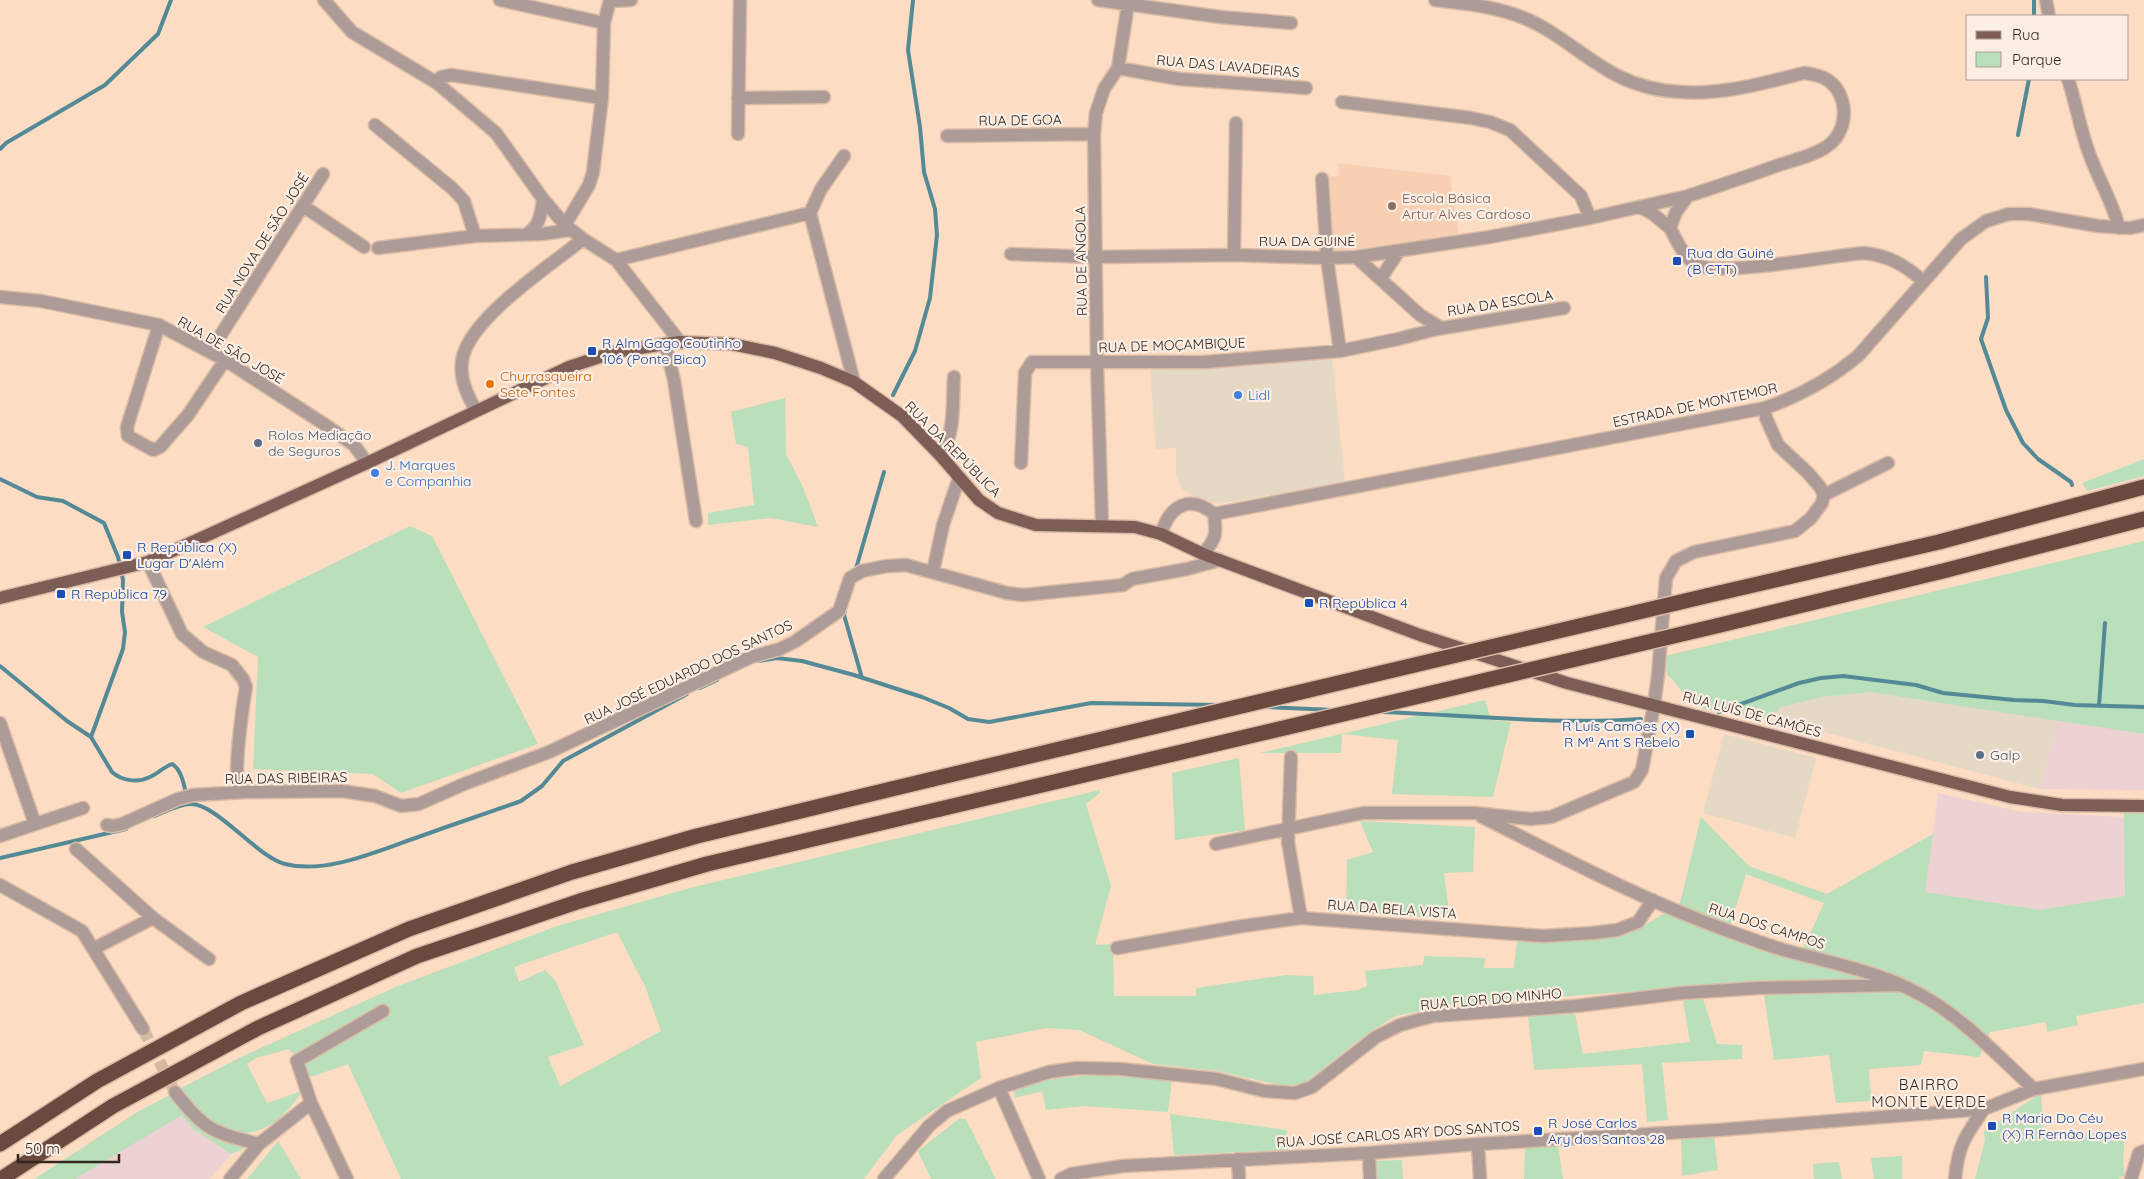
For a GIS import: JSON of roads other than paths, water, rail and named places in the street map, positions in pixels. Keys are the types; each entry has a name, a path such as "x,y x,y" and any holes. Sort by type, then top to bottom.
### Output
{"highway":[{"path":"0,1144 98,1081 241,1003 409,929 572,872 688,839 934,779 1939,542 2144,487"},
{"path":"0,1179 113,1106 258,1028 416,956 580,901 707,864 1943,572 2144,519"}],"main road":[{"name":"RUA DA REPÚBLICA","path":"0,598 148,562 367,463 569,367 615,352 680,342 731,344 775,352 854,382 902,416 940,455 979,500 998,513 1036,525 1135,527 1162,534 1203,554 1361,612"},
{"name":"RUA LUÍS DE CAMÕES","path":"1361,612 1420,635 1567,683 2010,796 2062,805 2144,806"}],"street":[{"path":"324,0 352,32 437,83 496,133 543,199 568,228 583,240 616,260 680,342"},
{"path":"500,0 604,23"},
{"path":"568,228 593,176 602,98 604,23 610,0 631,0"},
{"path":"738,134 740,0"},
{"path":"1098,0 1220,17 1291,23"},
{"name":"RUA DA GUINÉ","path":"1011,254 1356,257 1490,237 1590,218 1688,196 1802,158 1826,147 1839,132 1845,115 1839,91 1829,80 1816,74 1804,73 1726,91 1679,92 1648,87 1619,76 1553,33 1496,4 1435,0"},
{"path":"2046,0 2049,15"},
{"name":"RUA DE ANGOLA","path":"1102,525 1097,363 1094,134 1096,113 1104,89 1118,68 1128,4"},
{"name":"RUA DAS LAVADEIRAS","path":"1118,68 1179,79 1306,88"},
{"path":"437,83 441,77 451,76 602,98"},
{"path":"2068,80 2088,151 2097,176 2112,205 2119,228"},
{"path":"738,98 824,98"},
{"path":"1342,102 1471,118 1490,122 1510,130 1581,196 1590,218"},
{"path":"1234,255 1236,123"},
{"path":"375,125 453,189 464,201 475,236"},
{"name":"RUA DE GOA","path":"947,136 1094,134"},
{"path":"844,156 822,189 810,214 854,382"},
{"name":"RUA NOVA DE SÃO JOSÉ","path":"210,352 323,174"},
{"path":"1322,179 1327,258 1340,350"},
{"path":"1670,228 1676,212 1688,196"},
{"path":"528,234 535,229 540,220 543,199"},
{"path":"303,206 364,247"},
{"path":"1640,207 1653,214 1670,228 1688,258 1696,265 1707,269 1743,268 1865,253 1882,255 1906,266 1923,281"},
{"path":"616,260 810,214"},
{"name":"ESTRADA DE MONTEMOR","path":"1214,514 1765,408 1810,390 1858,356 1961,239 1986,221 2009,214 2029,214 2119,228 2144,226"},
{"path":"378,248 475,236 528,234 568,228"},
{"path":"476,410 465,388 461,372 463,355 483,322 526,283 550,267 583,240"},
{"path":"1381,278 1400,251"},
{"name":"RUA DA ESCOLA","path":"1356,257 1420,315 1440,328"},
{"name":"RUA DE SÃO JOSÉ","path":"0,297 41,301 159,325 225,360 354,445 367,463"},
{"name":"RUA DA ESCOLA","path":"1414,334 1564,308"},
{"path":"1414,334 1420,315"},
{"path":"159,325 127,427 128,436 153,450 160,447 188,415 225,360"},
{"name":"RUA DE MOÇAMBIQUE","path":"1020,463 1025,373 1032,362 1205,362 1340,350 1398,339 1414,334"},
{"path":"665,344 674,380 696,521"},
{"path":"940,455 948,445 950,435 954,377"},
{"path":"1216,844 1363,813 1474,813 1531,819 1551,817 1634,782 1642,770 1654,704 1666,578 1676,561 1694,552 1795,531 1811,518 1822,503 1824,495 1820,487 1778,444 1766,418 1765,408"},
{"path":"1824,495 1888,463"},
{"path":"933,572 943,525 958,478"},
{"path":"1162,534 1164,525 1181,505 1192,502 1204,506 1214,514 1216,527 1214,540 1203,554"},
{"name":"RUA JOSÉ EDUARDO DOS SANTOS","path":"549,752 751,657 780,649 796,641 839,610 850,578 862,572 887,566 906,565 1007,593 1023,595 1123,585 1132,579 1187,569 1220,560"},
{"path":"148,562 182,634 203,652 232,665 243,679 246,687 238,759 238,780 239,785 245,792"},
{"path":"0,724 35,824"},
{"name":"RUA DAS RIBEIRAS","path":"107,825 122,824 178,799 193,795 245,792 342,791 359,792 401,806 410,806 549,752"},
{"path":"1291,758 1288,842 1301,918"},
{"path":"0,836 83,808"},
{"name":"RUA DOS CAMPOS","path":"1474,813 1563,858 1653,900 1750,938 1782,949 1875,974 1900,985 1932,1002 1969,1028 2034,1089"},
{"path":"76,850 153,918 210,959"},
{"path":"0,885 82,931 143,1029"},
{"name":"RUA DA BELA VISTA","path":"1117,948 1301,918 1542,936 1593,933 1617,930 1638,922 1653,900"},
{"path":"93,949 153,918"},
{"name":"RUA FLOR DO MINHO","path":"889,1177 929,1126 947,1112 999,1088 1050,1072 1098,1068 1217,1079 1264,1091 1295,1093 1312,1087 1376,1036 1400,1025 1433,1016 1576,1006 1682,993 1758,988 1900,985"},
{"path":"347,1179 311,1103 297,1062 383,1011"},
{"name":"RUA JOSÉ CARLOS ARY DOS SANTOS","path":"1061,1179 1071,1174 1123,1166 1369,1153 1478,1144 1718,1130 1984,1109 2034,1089 2144,1069"},
{"path":"999,1088 1039,1179"},
{"path":"175,1092 190,1111 206,1126 222,1134 259,1144"},
{"path":"230,1179 259,1144 311,1103"},
{"path":"1954,1179 1957,1156 1965,1137 1984,1109"},
{"path":"1478,1144 1480,1179"},
{"path":"2131,1179 2139,1153 2144,1151"},
{"path":"1369,1153 1370,1179"},
{"path":"1238,1159 1239,1179"}],"waterway":[{"path":"0,149 6,143 105,85 158,34 171,0"},
{"path":"893,395 915,351 930,298 937,235 935,209 924,172 920,127 908,50 913,0"},
{"path":"2034,0 2034,15"},
{"path":"2018,135 2029,80"},
{"path":"1986,277 1988,318 1981,339 2006,410 2023,443 2038,459 2071,482 2072,485"},
{"path":"855,572 884,472"},
{"path":"0,479 37,497 63,501 104,523 118,557 123,580 122,612 125,632 123,649 91,737"},
{"path":"845,610 844,615 862,678"},
{"path":"2099,706 2105,623"},
{"path":"759,661 777,658 802,661 854,675 922,697 949,708 968,719 989,722 1091,703 1219,705"},
{"path":"0,666 67,721 91,737 112,772 116,775 125,779 140,780 150,777 172,764 180,773 186,794"},
{"path":"1719,712 1799,683 1843,676 1916,685 1943,693 2075,705 2144,707"},
{"path":"700,688 717,680"},
{"path":"155,816 182,805 201,806 225,821 262,852 285,864 318,866 354,859 521,801 542,786 563,761 687,694"},
{"path":"1266,707 1334,710"},
{"path":"1381,712 1576,721 1641,719"},
{"path":"0,858 126,829"}],"tunnel":[{"path":"143,1029 175,1092"}],"place":[{"name":"Escola Básica Artur Alves Cardoso","path":"1392,206"},
{"name":"Rua da Guiné (B CTT)","path":"1677,261"},
{"name":"R Alm Gago Coutinho 106 (Ponte Bica)","path":"592,351"},
{"name":"Churrasqueira Sete Fontes","path":"490,384"},
{"name":"Lidl","path":"1238,395"},
{"name":"Rolos Mediação de Seguros","path":"258,443"},
{"name":"J. Marques e Companhia","path":"375,473"},
{"name":"R República (X) Lugar D'Além","path":"127,555"},
{"name":"R República 79","path":"61,594"},
{"name":"R República 4","path":"1309,603"},
{"name":"R Luís Camões (X) R Mª Ant S Rebelo","path":"1690,734"},
{"name":"Galp","path":"1980,755"},
{"name":"R Maria Do Céu (X) R Fernâo Lopes","path":"1992,1126"},
{"name":"R José Carlos Ary dos Santos 28","path":"1538,1131"}],"district":[{"name":"BAIRRO MONTE VERDE","path":"1929,1094"}]}
